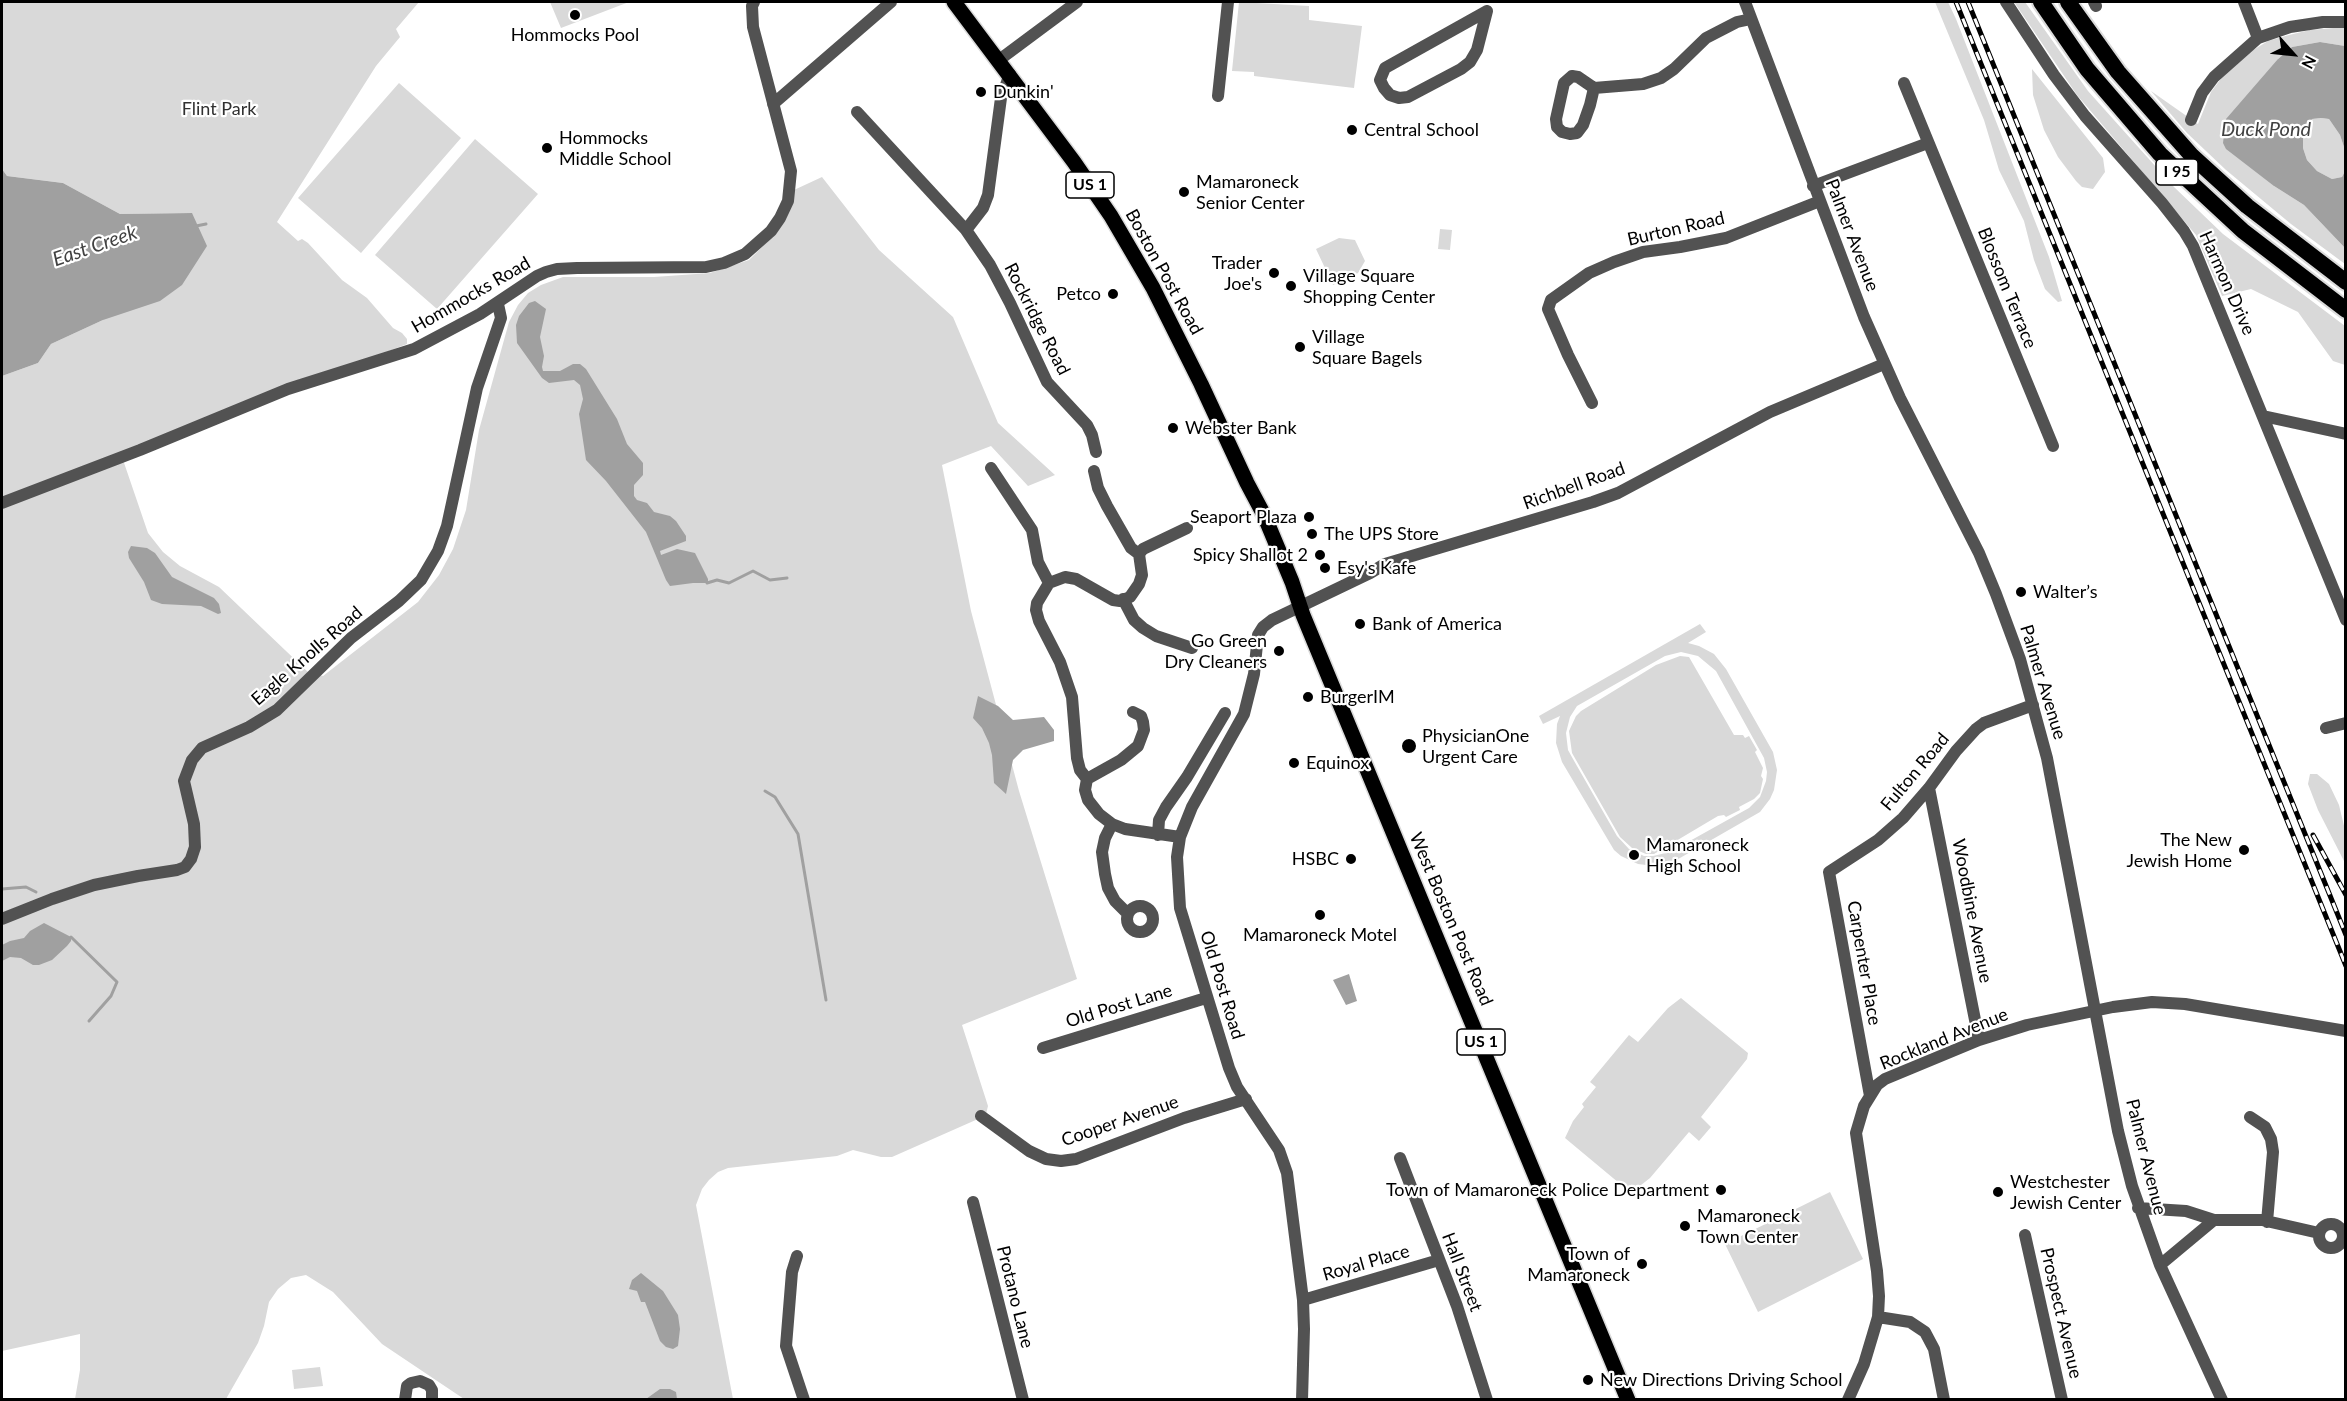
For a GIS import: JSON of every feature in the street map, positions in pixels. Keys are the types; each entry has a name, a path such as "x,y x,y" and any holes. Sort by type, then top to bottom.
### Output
{"highway":[{"name":"I 95","path":"2042,2 2093,76 2135,128 2167,161 2243,231 2346,310"},
{"name":"I 95","path":"2068,2 2118,72 2192,156 2247,206 2346,282"}],"main road":[{"name":"Boston Post Road","path":"954,2 1010,74 1094,190 1153,288 1250,488"},
{"name":"West Boston Post Road","path":"1250,488 1264,514 1628,1400"}],"street":[{"name":"Hommocks Road","path":"2,503 140,450 288,389 414,349 498,304 537,276 556,268 706,267 724,263 745,254 771,231 780,218 788,201 791,171 753,27 752,6 754,2"},
{"path":"772,104 891,2"},
{"path":"999,60 1077,2"},
{"path":"1218,96 1228,2"},
{"name":"Palmer Avenue","path":"1745,2 1884,364 1979,553 2008,626 2033,705 2057,805 2118,1131 2138,1208 2160,1265 2222,1400"},
{"name":"Harmon Drive","path":"2006,2 2054,75 2085,116 2184,231 2202,266 2346,620"},
{"path":"2244,2 2258,38"},
{"path":"1490,6 1477,50 1470,62 1461,69 1408,97 1399,98 1390,95 1384,88 1380,80 1385,68 1490,6"},
{"path":"1594,88 1583,125 1577,133 1562,132 1557,127 1556,119 1564,83 1568,78 1578,77 1594,88 1643,84 1661,78 1674,69 1706,38 1737,22 1751,19"},
{"path":"2191,120 2202,93 2214,78 2258,38 2289,27 2323,21 2346,22"},
{"path":"966,230 983,208 988,195 1001,98 1010,74"},
{"name":"Blossom Terrace","path":"1904,83 2053,446"},
{"name":"Rockridge Road","path":"857,112 966,230 990,265 1047,382 1087,425 1096,452"},
{"path":"1814,186 1928,143"},
{"name":"Burton Road","path":"1592,403 1548,309 1551,300 1589,273 1614,262 1643,252 1726,238 1820,201"},
{"name":"Eagle Knolls Road","path":"2,919 94,885 185,867 191,860 195,846 194,824 184,781 192,760 202,748 249,727 277,710 351,638 399,601 421,580 438,551 447,526 477,388 501,318 498,304"},
{"name":"Richbell Road","path":"1300,605 1385,564 1618,493 1752,421 1884,364"},
{"path":"2263,416 2346,434"},
{"path":"991,468 1032,530 1038,562 1049,583"},
{"path":"1094,471 1098,488 1107,506 1131,548 1139,554 1142,575 1139,584 1130,597 1113,600 1076,579 1065,577 1049,583 1042,592 1036,610 1039,621 1065,672 1072,697 1077,758 1080,770 1087,779 1085,789 1088,800 1099,814 1112,824 1125,829 1180,837"},
{"path":"1139,554 1143,549 1188,528"},
{"path":"1123,599 1134,620 1143,628 1156,636 1192,648"},
{"name":"Old Post Road","path":"1300,605 1272,620 1263,627 1258,635 1254,674 1244,714 1192,807 1180,837 1178,857 1180,908 1229,1068 1237,1087 1279,1150 1287,1173 1305,1329 1302,1400"},
{"name":"Fulton Road","path":"1829,872 1878,840 1903,818 1976,729 1984,723 2033,705"},
{"path":"1087,779 1121,760 1138,746 1144,730 1143,722 1141,716 1133,712"},
{"path":"1158,835 1159,820 1166,807 1187,777 1225,713"},
{"path":"2326,729 2346,723"},
{"name":"Woodbine Avenue","path":"1929,788 1979,1040"},
{"path":"1112,824 1105,838 1102,852 1105,874 1108,888 1115,901 1128,915"},
{"name":"Carpenter Place","path":"1829,872 1870,1096"},
{"name":"Old Post Lane","path":"1043,1048 1206,998"},
{"name":"Rockland Avenue","path":"1848,1400 1864,1364 1878,1317 1877,1271 1856,1133 1858,1120 1870,1096 1877,1085 1885,1079 1979,1040 2027,1025 2096,1010 2152,1002 2185,1004 2346,1031"},
{"name":"Cooper Avenue","path":"981,1116 1029,1150 1046,1159 1060,1161 1076,1159 1184,1118 1246,1099"},
{"path":"2250,1118 2265,1127 2271,1139 2273,1152 2267,1221"},
{"name":"Hall Street","path":"1400,1158 1457,1306 1487,1400"},
{"name":"Protano Lane","path":"973,1202 1023,1400"},
{"path":"2138,1208 2186,1211 2214,1220 2267,1221 2319,1233"},
{"path":"2160,1265 2214,1220"},
{"path":"2332,1224 2339,1227 2344,1236 2340,1244 2330,1248 2322,1245 2319,1233 2322,1228 2332,1224"},
{"name":"Prospect Avenue","path":"2025,1235 2062,1400"},
{"path":"797,1256 792,1272 786,1346 804,1400"},
{"name":"Royal Place","path":"1303,1300 1439,1260"},
{"path":"1878,1317 1910,1322 1925,1332 1934,1349 1944,1400"},
{"path":"405,1400 407,1386 420,1381 432,1390 432,1400"}],"green space":[{"name":"Flint Park","path":"2,2 419,2 396,29 400,37 376,66 277,222 298,241 302,239 308,243 342,280 367,298 393,328 402,333 407,339 407,344 121,454 148,533 163,552 180,566 219,587 308,672 323,676 418,602 439,575 453,549 466,510 479,430 509,322 528,293 541,285 563,277 654,277 710,273 749,260 774,235 794,190 822,177 879,250 953,317 998,423 1055,475 1028,486 991,446 942,465 971,611 1019,791 1077,979 962,1025 988,1106 986,1114 978,1119 892,1157 881,1157 853,1150 837,1156 728,1168 718,1172 709,1180 702,1189 696,1205 733,1399 464,1399 382,1344 333,1292 306,1275 291,1278 278,1289 269,1302 258,1343 226,1399 75,1399 80,1370 80,1334 2,1351 2,376 38,363 51,344 103,320 192,213 120,214 63,183 7,176 2,169"},
{"name":"Hommocks Pool","path":"550,2 629,2 561,28"},
{"path":"1239,2 1309,6 1309,20 1362,26 1354,88 1254,76 1254,72 1232,71"},
{"path":"1935,2 1948,2 1956,19 2049,257 2062,301 2058,302 2045,289 2034,260 2024,221 1999,170 1984,120"},
{"path":"2014,2 2025,2 2088,91 2174,187 2223,234 2345,326 2345,365 2333,361 2298,312 2251,289 2222,296 2196,235 2077,95"},
{"path":"2345,27 2345,46 2320,42 2292,47 2278,59 2274,186 2304,205 2345,248 2345,264 2291,224 2226,170 2187,133 2151,91 2198,124 2211,92 2226,72 2245,55 2268,41 2289,35 2310,30"},
{"path":"2032,69 2103,158 2105,172 2093,189 2082,187 2076,181 2058,157 2044,130 2033,95"},
{"path":"399,83 461,138 361,253 298,198"},
{"path":"2312,119 2329,119 2340,135 2345,150 2345,171 2342,177 2332,179 2317,171 2307,160 2303,148 2303,136"},
{"path":"475,139 538,194 437,309 375,255"},
{"path":"1440,229 1452,230 1450,250 1438,249"},
{"path":"1339,238 1355,240 1365,261 1358,273 1333,285 1316,249"},
{"path":"1700,624 1706,632 1688,643 1714,654 1726,669 1773,752 1777,770 1774,790 1760,812 1673,862 1654,866 1638,864 1614,850 1562,762 1556,743 1560,716 1543,724 1539,716","holes":["1681,652 1698,656 1716,671 1764,758 1766,781 1760,797 1749,808 1670,852 1644,856 1629,849 1617,836 1568,750 1566,733 1570,717 1577,706 1665,656"]},
{"path":"1680,656 1689,657 1734,735 1743,735 1745,738 1749,736 1763,768 1761,776 1763,779 1760,793 1739,807 1740,810 1726,817 1718,816 1654,854 1646,854 1632,848 1620,837 1572,753 1569,731 1581,711 1656,665"},
{"path":"2310,774 2317,774 2329,784 2339,805 2345,830 2345,863 2318,810 2308,784"},
{"path":"1681,998 1748,1053 1747,1059 1701,1117 1711,1127 1699,1141 1689,1132 1650,1178 1631,1193 1565,1138 1573,1121 1584,1107 1582,1104 1596,1087 1590,1082 1629,1035 1638,1042 1668,1008"},
{"path":"1830,1192 1863,1259 1758,1312 1725,1244"},
{"path":"320,1367 323,1386 294,1389 292,1370"}],"water":[{"name":"Duck Pond","path":"2320,42 2345,46 2345,150 2340,135 2329,119 2321,118 2312,119 2303,136 2303,148 2307,160 2317,171 2332,179 2342,177 2345,171 2345,248 2304,205 2274,186 2226,149 2223,143 2226,119 2278,59 2292,47"},
{"path":"2,169 7,176 63,183 120,214 192,213 207,246 182,285 160,301 103,320 51,344 38,363 2,376"},
{"path":"535,301 546,309 540,337 544,356 543,371 560,371 573,364 580,364 586,369 617,419 627,444 643,463 643,475 634,485 634,496 637,500 647,503 654,512 670,516 686,536 686,541 660,551 661,555 677,549 695,553 708,583 670,586 646,532 606,481 586,460 579,414 583,399 580,385 574,380 549,383 542,378 517,343 516,325 519,316 529,303"},
{"path":"131,546 147,548 155,553 172,577 214,598 219,604 221,613 218,614 201,606 162,604 151,600 144,582 129,558 128,552"},
{"path":"978,696 998,706 1013,720 1044,717 1054,730 1054,741 1023,750 1013,760 1006,794 994,783 989,743 982,728 973,718"},
{"path":"44,923 71,937 67,946 52,960 39,965 33,965 21,958 10,957 2,961 2,945 24,938 30,931"},
{"path":"1349,974 1357,1001 1346,1005 1333,980"},
{"path":"641,1273 663,1291 678,1315 680,1329 678,1346 673,1349 666,1347 660,1341 645,1302 641,1302 637,1291 629,1289 632,1280"},
{"path":"660,1389 670,1389 676,1392 677,1399 646,1399"}],"waterway":[{"name":"East Creek","path":"196,226 206,224"},
{"path":"707,583 717,580 729,583 753,571 770,580 787,578"},
{"path":"765,791 775,797 798,834 826,1000"},
{"path":"2,889 26,887 36,892"},
{"path":"71,937 117,982 111,996 89,1021"}],"railway":[{"path":"1956,2 2346,966"},
{"path":"1968,2 2346,935"},
{"path":"2313,835 2346,895"}],"place":[{"name":"Hommocks Pool","path":"575,15"},
{"name":"Dunkin'","path":"981,92"},
{"name":"Central School","path":"1352,130"},
{"name":"Hommocks Middle School","path":"547,148"},
{"name":"Mamaroneck Senior Center","path":"1184,192"},
{"name":"Trader Joe's","path":"1274,273"},
{"name":"Village Square Shopping Center","path":"1291,286"},
{"name":"Petco","path":"1113,294"},
{"name":"Village Square Bagels","path":"1300,347"},
{"name":"Webster Bank","path":"1173,428"},
{"name":"Seaport Plaza","path":"1309,517"},
{"name":"The UPS Store","path":"1312,534"},
{"name":"Spicy Shallot 2","path":"1320,555"},
{"name":"Esy's Kafe","path":"1325,568"},
{"name":"Walter’s","path":"2021,592"},
{"name":"Bank of America","path":"1360,624"},
{"name":"Go Green Dry Cleaners","path":"1279,651"},
{"name":"BurgerIM","path":"1308,697"},
{"name":"PhysicianOne Urgent Care","path":"1409,746"},
{"name":"Equinox","path":"1294,763"},
{"name":"The New Jewish Home","path":"2244,850"},
{"name":"Mamaroneck High School","path":"1634,855"},
{"name":"HSBC","path":"1351,859"},
{"name":"Mamaroneck Motel","path":"1320,915"},
{"name":"Town of Mamaroneck Police Department","path":"1721,1190"},
{"name":"Westchester Jewish Center","path":"1998,1192"},
{"name":"Mamaroneck Town Center","path":"1685,1226"},
{"name":"Town of Mamaroneck","path":"1642,1264"},
{"name":"New Directions Driving School","path":"1588,1380"}]}
